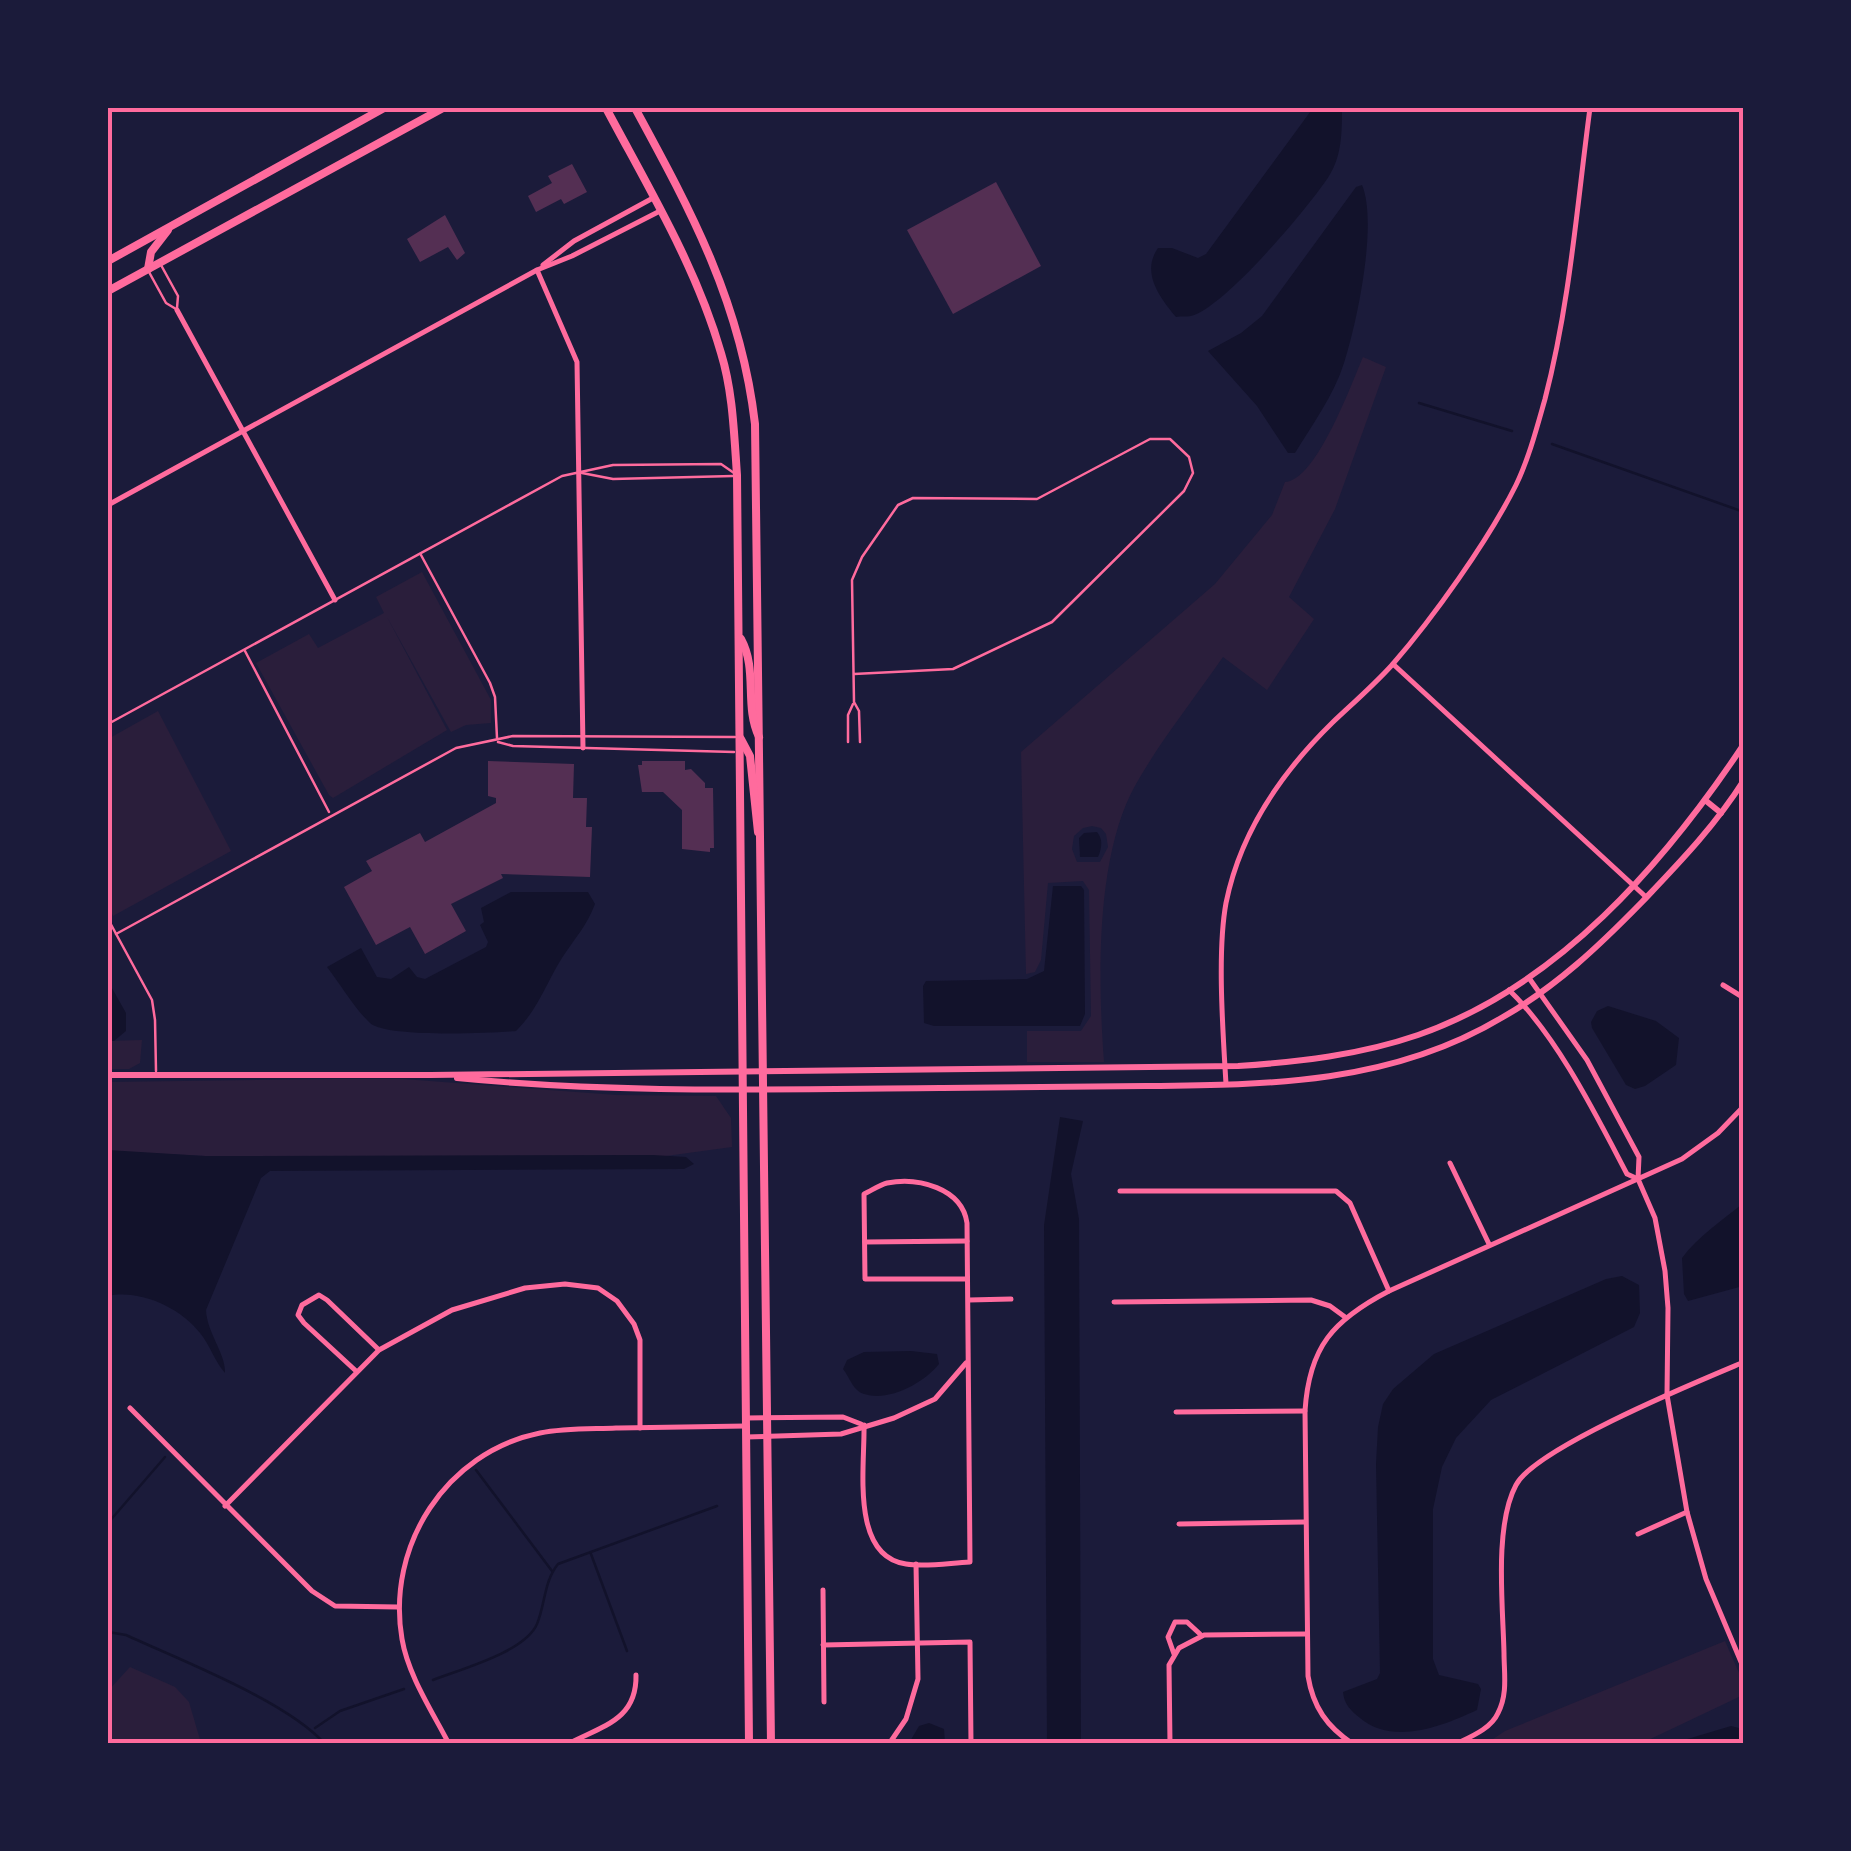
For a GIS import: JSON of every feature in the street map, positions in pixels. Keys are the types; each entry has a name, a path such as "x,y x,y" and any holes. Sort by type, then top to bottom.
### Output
{"main road":[{"path":"108,260 384,108"},
{"path":"108,291 443,108"},
{"path":"606,108 701,292 722,355 732,406 738,476 749,1744"},
{"path":"635,108 716,265 750,380 756,458 761,742 771,1744"},
{"path":"148,270 151,252 171,226"},
{"path":"739,636 749,659 752,723 761,742"},
{"path":"740,737 750,756 761,846"}],"street":[{"path":"1226,1086 1223,940 1226,904 1240,856 1260,813 1286,774 1393,664 1473,556 1516,484 1540,420 1561,326 1590,108"},
{"path":"536,270 574,241 653,198"},
{"path":"108,505 536,270 660,211"},
{"path":"536,270 577,362 583,748"},
{"path":"177,310 335,600"},
{"path":"1393,664 1646,897"},
{"path":"108,1075 1225,1066 1294,1062 1361,1051 1419,1034 1508,990 1563,952 1632,884 1705,800 1744,744"},
{"path":"431,1075 538,1086 744,1091 1226,1086 1322,1080 1385,1066 1454,1042 1524,1004 1596,950 1682,863 1744,780"},
{"path":"1705,800 1721,813"},
{"path":"1529,978 1588,1060 1639,1157 1638,1178 1655,1218 1665,1271 1666,1394 1687,1512 1706,1579 1744,1669"},
{"path":"1723,984 1744,998"},
{"path":"1508,990 1524,1004 1584,1093 1627,1174 1638,1178"},
{"path":"1354,1744 1340,1735 1314,1702 1308,1676 1305,1411 1307,1383 1323,1342 1345,1317 1390,1291 1682,1160 1718,1134 1744,1106"},
{"path":"1450,1163 1488,1244"},
{"path":"864,1425 868,1533 874,1546 887,1558 916,1564 970,1562 968,1300 966,1213 950,1192 916,1183 885,1184 864,1194 865,1279 967,1279"},
{"path":"1120,1191 1336,1192 1350,1204 1390,1291"},
{"path":"864,1242 967,1241"},
{"path":"225,1506 378,1350 452,1310 525,1288 565,1284 598,1288 617,1302 634,1324 640,1340 640,1428"},
{"path":"356,1371 304,1323 298,1315 302,1304 319,1295 378,1350"},
{"path":"968,1300 1011,1299"},
{"path":"1114,1302 1312,1300 1345,1317"},
{"path":"746,1427 768,1436 841,1434 894,1418 935,1398 968,1361"},
{"path":"1456,1744 1478,1733 1498,1716 1505,1690 1504,1540 1516,1483 1540,1460 1666,1394 1744,1362"},
{"path":"130,1408 225,1506 325,1600 335,1606 398,1607"},
{"path":"1176,1412 1305,1411"},
{"path":"449,1744 402,1644 398,1607 415,1529 440,1491 474,1460 506,1443 540,1433 746,1427 768,1418 843,1417 864,1425"},
{"path":"1638,1534 1687,1512"},
{"path":"1179,1524 1304,1522"},
{"path":"889,1744 913,1702 918,1679 916,1564"},
{"path":"823,1590 824,1702"},
{"path":"1174,1654 1168,1637 1174,1622 1187,1622 1201,1636"},
{"path":"1170,1744 1169,1665 1174,1654 1188,1642 1201,1636 1307,1634"},
{"path":"824,1644 970,1642 971,1744"},
{"path":"568,1744 623,1715 636,1691 636,1674"},
{"path":"1333,1744 1340,1735"}],"lane":[{"path":"148,270 166,303 177,310 178,296 159,262"},
{"path":"848,742 848,715 854,702 854,674 854,568 904,500 1037,499 1150,439 1170,439 1189,457 1193,473 1184,491 1052,622 953,669 854,674"},
{"path":"108,724 562,476 613,465 721,464 738,476"},
{"path":"580,472 613,479 738,476"},
{"path":"420,554 490,683 495,697 497,742"},
{"path":"244,650 330,815"},
{"path":"854,702 860,712 860,742"},
{"path":"116,934 456,748 514,736 740,737"},
{"path":"497,742 513,746 740,752"},
{"path":"108,919 152,1000 156,1074"}],"shaded area":[{"path":"1313,108 1342,108 1339,152 1329,176 1285,232 1224,295 1191,316 1176,317 1154,284 1151,266 1158,248 1172,248 1198,258 1206,254"},
{"path":"1362,185 1367,247 1349,345 1329,398 1295,453 1288,453 1257,406 1208,351 1262,316 1356,187"},
{"path":"1363,357 1386,367 1335,509 1289,597 1314,619 1267,690 1223,657 1156,752 1123,813 1113,846 1102,920 1104,1062 1027,1062 1027,1031 1081,1031 1091,1016 1089,890 1083,881 1048,883 1041,960 1035,972 1026,974 1021,752 1215,584 1272,515 1285,482 1309,466 1341,409","holes":["1083,828 1101,828 1108,847 1100,862 1077,862 1072,849 1074,836"]},
{"path":"422,572 491,700 491,723 466,725 451,732 387,617 447,730 333,798 256,663 309,634 318,648 384,613 376,597"},
{"path":"158,711 231,851 113,916 108,906 108,739"},
{"path":"1097,832 1101,844 1098,857 1080,857 1079,838 1084,833"},
{"path":"1053,886 1081,886 1084,890 1085,1014 1080,1026 924,1023 926,981 1027,979 1044,971"},
{"path":"511,892 588,892 595,904 536,1005 516,1031 440,1033 380,1028 364,1017 327,967 361,948 377,977 391,979 409,967 417,977 425,979 486,947 488,942 480,925 484,922 481,908"},
{"path":"108,981 126,1013 126,1031 114,1041 108,1041"},
{"path":"1608,1006 1656,1021 1679,1038 1676,1065 1645,1086 1635,1089 1626,1085 1592,1028 1597,1011"},
{"path":"142,1040 140,1063 129,1069 108,1069 108,1041"},
{"path":"403,1079 616,1095 716,1096 731,1118 732,1147 666,1156 205,1156 108,1151 108,1082"},
{"path":"1060,1117 1083,1121 1071,1174 1079,1219 1081,1744 1047,1743 1044,1225"},
{"path":"108,1150 205,1156 653,1155 686,1157 694,1164 684,1169 270,1171 261,1178 206,1310 225,1373 200,1333 182,1315 145,1298 108,1296"},
{"path":"1743,1203 1743,1286 1688,1301 1682,1258"},
{"path":"1622,1276 1639,1285 1640,1313 1634,1327 1491,1400 1456,1438 1442,1467 1433,1509 1433,1659 1439,1675 1478,1684 1481,1689 1477,1710 1418,1730 1387,1731 1373,1726 1351,1710 1343,1692 1377,1679 1380,1673 1376,1464 1383,1404 1393,1389 1434,1354 1606,1279"},
{"path":"864,1352 937,1354 939,1364 915,1384 895,1393 874,1396 860,1392 843,1369 847,1360"},
{"path":"1725,1641 1743,1682 1743,1695 1642,1743 1487,1743 1505,1731"},
{"path":"130,1667 175,1687 189,1702 201,1743 108,1743 108,1691"},
{"path":"929,1723 944,1729 945,1743 909,1743 919,1726"},
{"path":"1731,1726 1743,1729 1743,1743 1674,1743"}],"building":[{"path":"572,164 587,192 536,212 528,196 552,183 548,176"},
{"path":"996,182 1041,266 953,314 907,230"},
{"path":"445,215 465,253 457,260 448,247 420,262 407,239"},
{"path":"488,761 574,764 573,798 587,798 586,827 592,827 590,877 501,874 503,878 451,904 466,931 425,954 410,927 376,945 344,887 372,871 366,861 420,833 425,842 496,803 496,798 488,796"},
{"path":"642,761 685,761 685,770 691,769 705,788 713,788 714,848 710,852 682,849 682,810 663,792 642,792 638,765"}],"waterway":[{"path":"1419,403 1512,431"},
{"path":"1552,444 1744,512"},
{"path":"108,1523 165,1457"},
{"path":"476,1470 552,1571"},
{"path":"433,1680 506,1651 530,1634 558,1564 717,1506"},
{"path":"591,1554 627,1651"},
{"path":"108,1632 126,1635 260,1697 308,1728 325,1744"},
{"path":"315,1728 340,1711 404,1689"}]}
